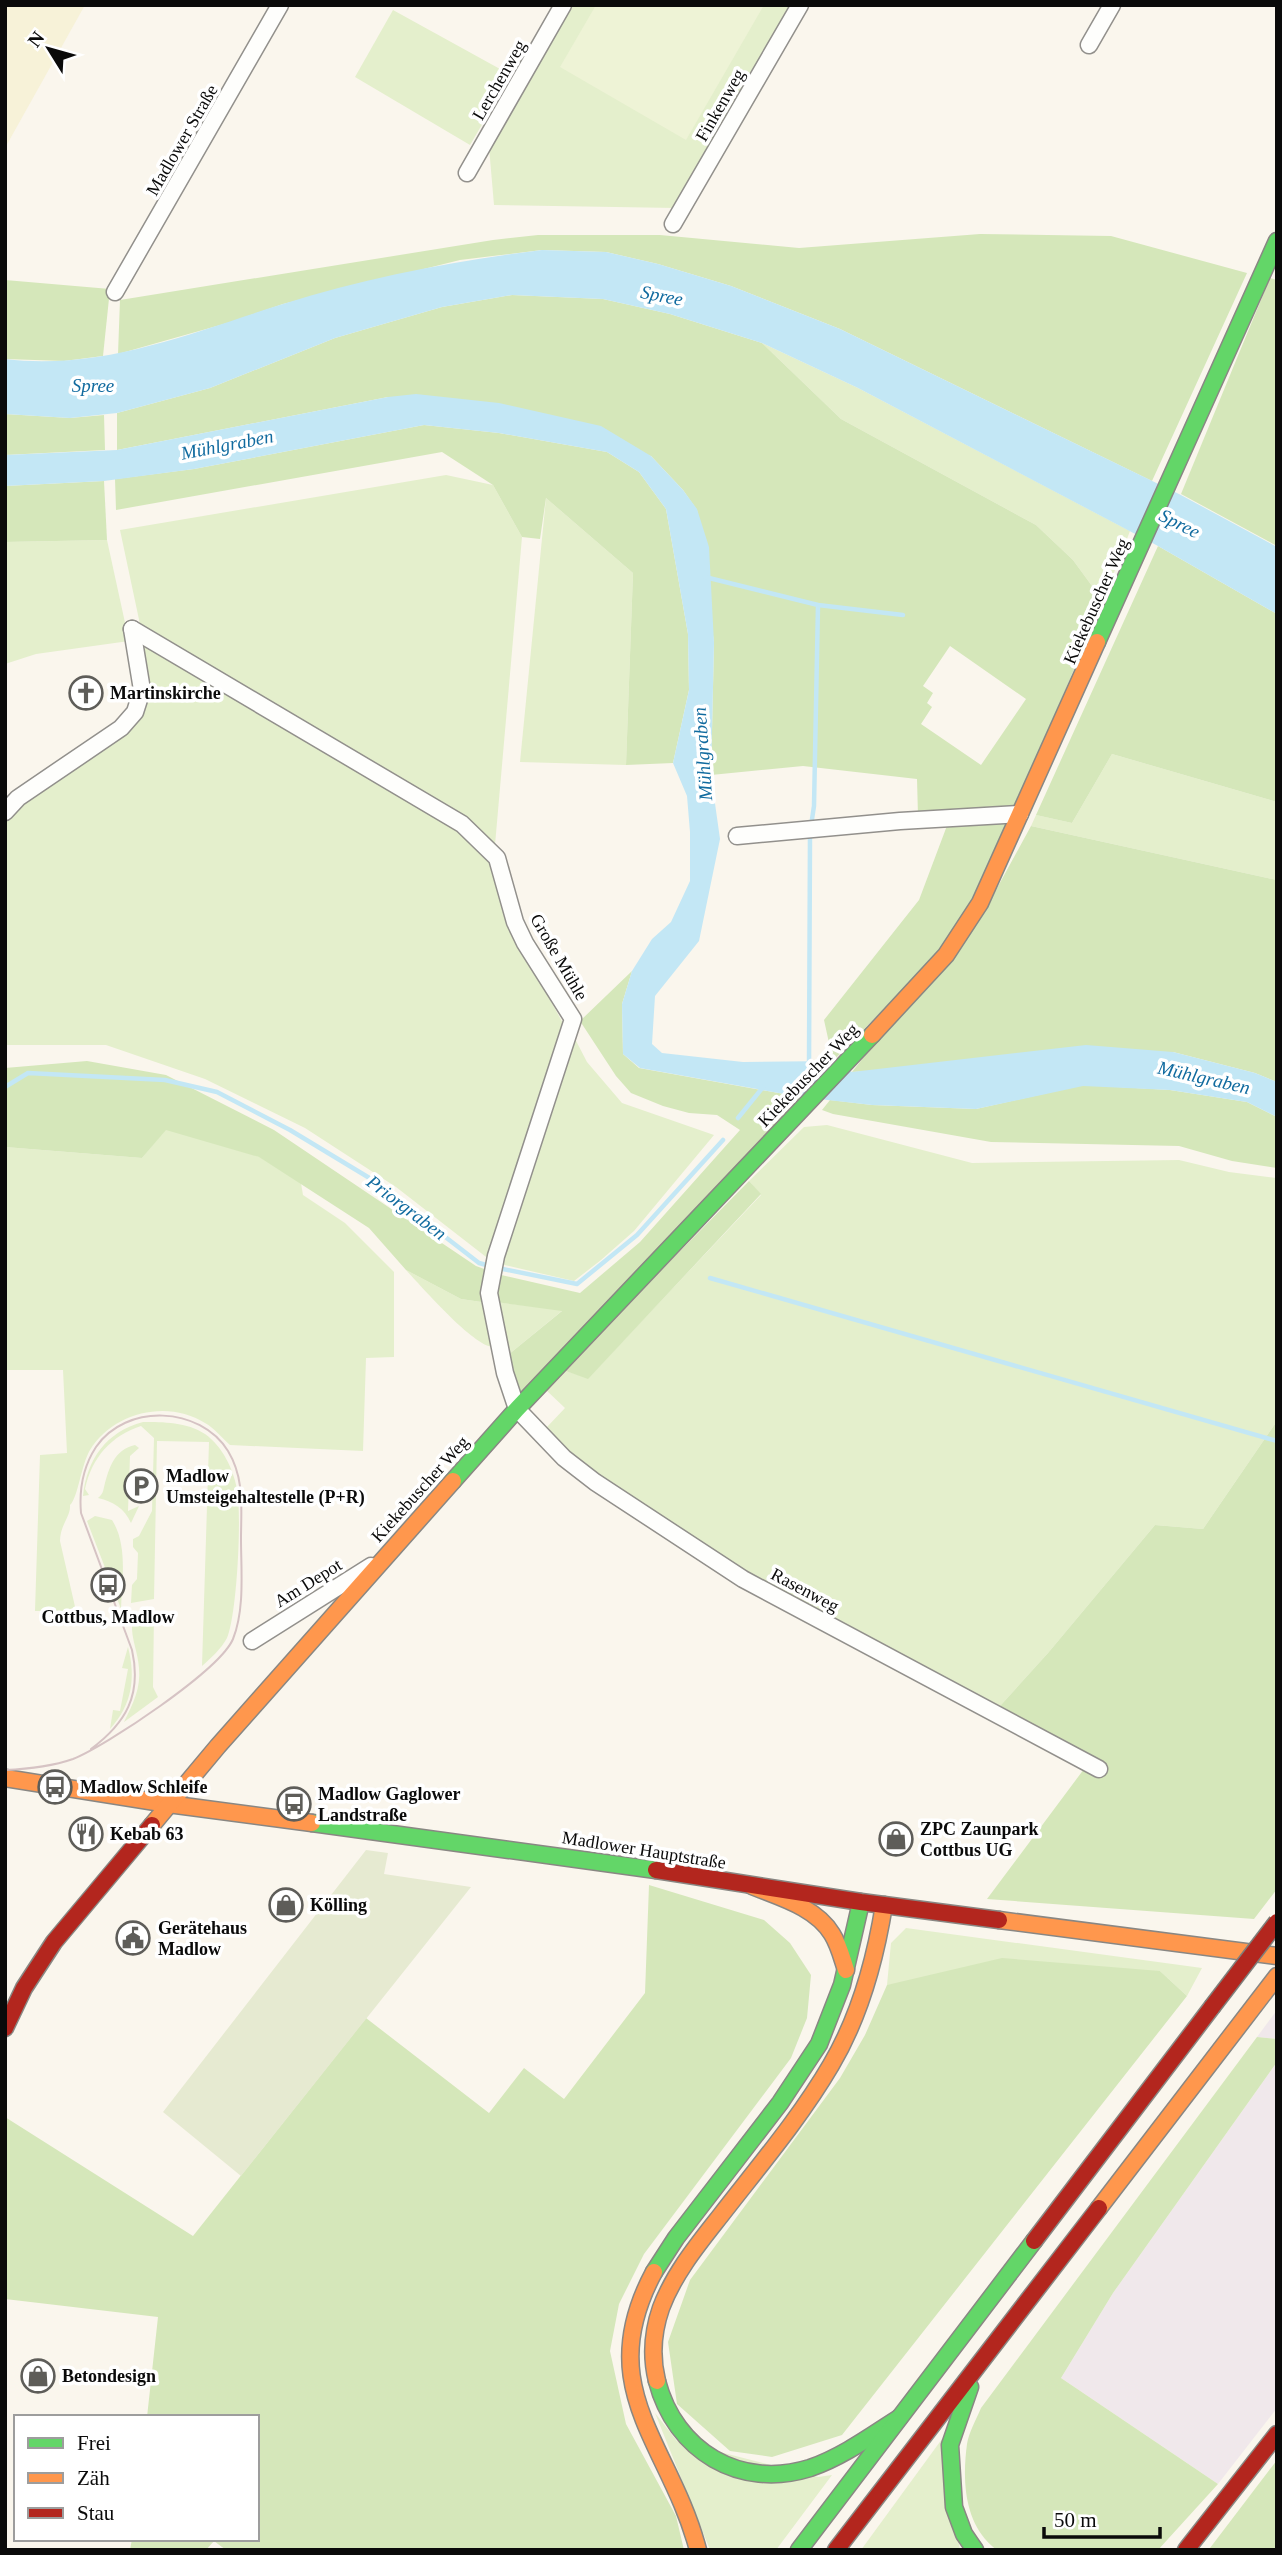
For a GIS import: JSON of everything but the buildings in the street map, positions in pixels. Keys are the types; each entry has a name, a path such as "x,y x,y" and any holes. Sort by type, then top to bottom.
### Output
{"main road":[{"name":"Kiekebuscher Weg","path":"5,2028 24,1988 54,1942 168,1804 517,1409 844,1067 946,955 980,903 1277,241"},
{"name":"Madlower Hauptstraße","path":"5,1779 168,1804 629,1866 861,1902 1277,1956"},
{"path":"752,1886 822,1921 836,1941 846,1970"},
{"path":"698,2550 688,2516 649,2437 634,2393 630,2372 630,2343 635,2314 645,2288 676,2237 747,2148 810,2060 846,1970 861,1902"},
{"path":"884,1905 868,1982 846,2039 807,2101 694,2250 673,2282 660,2308 653,2334 653,2358 656,2381 664,2405 687,2439 704,2454 728,2467 749,2473 798,2472 827,2462 899,2418"},
{"path":"799,2550 1277,1922"},
{"path":"836,2550 1277,1976"},
{"path":"975,2550 964,2533 954,2507 950,2445 978,2363"},
{"path":"1186,2550 1277,2434"}],"street":[{"name":"Madlower Straße","path":"115,292 281,5"},
{"name":"Lerchenweg","path":"467,173 563,5"},
{"name":"Finkenweg","path":"673,224 800,5"},
{"path":"1089,45 1112,5"},
{"name":"Große Mühle","path":"5,812 18,798 121,728 135,712 142,690 132,629 462,824 498,858 515,922 525,943 573,1019 496,1256 489,1293 505,1373 517,1409"},
{"path":"737,836 900,821 1020,814"},
{"name":"Rasenweg","path":"517,1409 564,1458 594,1482 743,1579 1099,1769"},
{"name":"Am Depot","path":"252,1641 384,1558"}],"shaded area":[{"path":"5,5 85,5 5,148"},
{"path":"1277,2010 1277,2039 1257,2037"},
{"path":"1277,2062 1277,2408 1218,2484 1061,2378 1113,2293"}],"green space":[{"path":"573,5 792,5 676,208 494,205 489,147"},
{"path":"596,5 764,5 686,140 560,67"},
{"path":"393,10 511,75 470,145 355,77"},
{"path":"980,234 1111,236 1247,273 1152,481 840,329 731,286 606,252 542,250 460,260 283,304 231,322 118,354 120,300 493,240 538,235 660,235 799,248"},
{"path":"1270,278 1277,280 1277,546 1181,494"},
{"path":"5,280 110,289 103,356 64,361 5,359"},
{"path":"512,295 603,299 670,314 762,343 841,419 1036,525 1073,560 1103,601 1016,806 918,816 917,779 803,766 711,775 714,643 697,510 683,490 651,456 388,397 117,450 117,413 210,388 335,338 442,307","holes":["950,646 1026,699 981,765 921,724 932,707 927,703 933,693 923,686"]},
{"path":"762,343 858,388 1130,531 1103,601 1073,560 1036,525 841,419"},
{"path":"5,414 70,418 104,415 105,450 5,455"},
{"path":"424,425 499,433 607,452 639,472 666,509 688,634 689,690 673,763 626,765 633,573 546,498 540,539 522,537 493,485 442,452 116,510 115,479 194,469"},
{"path":"446,475 493,485 522,537 495,845 141,629 120,530"},
{"path":"104,481 107,540 5,542 5,486"},
{"path":"546,498 633,573 626,765 520,762"},
{"path":"107,540 129,641 36,654 5,664 5,542"},
{"path":"1158,546 1277,614 1277,802 1112,754 1072,823 1036,815"},
{"path":"143,641 461,831 491,863 511,929 564,1025 490,1260 396,1187 305,1128 205,1079 106,1045 5,1045 5,822 20,803 133,728 145,710 150,684"},
{"path":"1112,754 1277,802 1277,880 1031,826 1036,815 1072,823"},
{"path":"1011,820 952,939 833,1061 824,1020 919,900 948,823"},
{"path":"1031,826 1277,880 1277,1082 1255,1073 1173,1052 852,1072 996,890"},
{"path":"632,971 622,1004 623,1054 639,1068 801,1097 519,1401 508,1355 562,1311 496,1302 497,1274 580,1293 640,1242 740,1130 717,1115 689,1113 631,1093 616,1076 580,1021"},
{"path":"573,1035 587,1062 622,1103 714,1135 634,1231 574,1281 500,1264"},
{"path":"87,1061 166,1075 274,1130 476,1266 487,1270 488,1303 461,1299 406,1270 369,1228 259,1157 166,1130 142,1158 5,1147 5,1068"},
{"path":"1083,1085 1170,1090 1247,1102 1277,1117 1277,1168 1232,1161 1179,1146 991,1142 822,1110 830,1100 872,1105 976,1109"},
{"path":"827,1125 972,1163 1179,1160 1229,1172 1277,1178 1277,1421 1203,1529 1155,1525 1000,1706 860,1636 744,1572 587,1471 547,1427 565,1408 546,1390 563,1370 588,1378 761,1195 749,1181 804,1127"},
{"path":"166,1129 260,1157 301,1183 303,1195 345,1223 394,1272 394,1357 366,1358 363,1451 230,1445 205,1423 175,1412 142,1413 112,1426 100,1437 87,1456 60,1535 76,1611 35,1611 40,1455 67,1453 63,1370 5,1370 5,1147 142,1158"},
{"path":"749,1181 761,1194 588,1379 563,1370"},
{"path":"406,1270 461,1299 488,1303 494,1347 485,1345 462,1328"},
{"path":"496,1302 563,1310 508,1355"},
{"path":"1277,1421 1277,1889 1254,1919 987,1899 1084,1769 1090,1756 1000,1706 1155,1525 1203,1529"},
{"path":"143,1422 183,1425 205,1434 222,1451 237,1489 239,1542 231,1626 222,1646 202,1666 209,1442 157,1441 154,1599 131,1603 132,1585 137,1579 138,1553 133,1547 133,1539 139,1536 152,1511 154,1438 141,1426 112,1442 92,1467 85,1489 89,1495 83,1496 89,1470 101,1449 119,1433"},
{"path":"135,1445 139,1448 130,1456 128,1511 139,1506 131,1523 118,1506 98,1498 114,1459 128,1447"},
{"path":"95,1516 112,1520 117,1530 123,1563 121,1609 87,1521"},
{"path":"154,1614 153,1687 158,1697 124,1722 139,1682 132,1623 140,1617"},
{"path":"128,1647 132,1670 130,1691 123,1710 110,1729 113,1710 120,1711 128,1669 122,1668"},
{"path":"366,1850 388,1853 384,1874 471,1887 241,2176 163,2112"},
{"path":"649,1885 764,1920 790,1943 811,1975 807,2018 791,2058 644,2254 619,2304 610,2351 626,2424 676,2516 684,2550 226,2550 214,2541 259,2541 259,2415 147,2415 158,2317 5,2299 5,2117 193,2236 366,2018 489,2113 524,2068 564,2099 645,1993"},
{"path":"906,1928 1202,1968 1187,1996 1160,1971 887,1985 891,1943"},
{"path":"1002,1958 1160,1971 1187,1996 842,2435 772,2457 730,2451 677,2404 668,2342 690,2280 840,2078 865,2035 887,1985"},
{"path":"1257,2037 1277,2039 1277,2062 1113,2293 1061,2378 1218,2484 1158,2550 997,2550 978,2529 968,2502 966,2487 967,2444 981,2408"},
{"path":"655,2413 677,2441 818,2477 832,2475 776,2550 710,2550"},
{"path":"942,2439 960,2550 861,2550"},
{"path":"1277,2460 1277,2550 1208,2550 1210,2548"},
{"path":"132,2541 214,2541 206,2550 130,2550"}],"water":[{"name":"Spree","path":"542,250 606,252 731,286 840,329 1179,494 1277,547 1277,614 1158,546 858,388 762,343 670,314 603,299 512,295 442,307 335,338 210,388 117,413 70,418 5,414 5,359 41,361 112,354 181,337 283,304 379,278 477,259"},
{"name":"Mühlgraben","path":"416,394 499,403 601,426 651,456 697,509 709,547 714,643 711,775 720,839 699,941 655,996 652,1044 662,1053 743,1062 833,1061 852,1072 1086,1045 1173,1052 1255,1073 1277,1082 1277,1117 1247,1102 1170,1090 1083,1086 976,1109 872,1105 801,1097 640,1068 623,1054 622,1004 632,971 652,939 671,922 690,881 687,796 673,763 689,690 688,634 666,509 639,472 607,452 499,433 424,425 194,469 104,481 5,486 5,455 117,450 388,397"}],"waterway":[{"path":"705,577 818,605 903,615"},
{"path":"811,826 814,806 818,605"},
{"path":"809,1067 810,834"},
{"name":"Priorgraben","path":"5,1087 28,1073 165,1080 217,1092 290,1130 386,1188 479,1263 490,1266"},
{"name":"Priorgraben","path":"738,1118 764,1086"},
{"name":"Priorgraben","path":"498,1268 577,1284 637,1235 723,1140"},
{"path":"710,1278 1277,1441"}],"tram line":[{"path":"5,1770 56,1764 73,1759 110,1739 185,1687 224,1653 233,1639 242,1589 240,1483 228,1451 216,1436 200,1425 182,1418 144,1417 125,1423 109,1433 96,1447 85,1471 81,1487 81,1513 132,1650 135,1666 133,1694 128,1707 114,1729 91,1749"}],"traffic: fast":[{"path":"1097,642 1277,241"},
{"path":"453,1481 517,1409 872,1035"},
{"path":"312,1823 656,1870"},
{"path":"654,2272 676,2238 780,2103 819,2044 842,1985 861,1902"},
{"path":"799,2550 1034,2241"},
{"path":"657,2381 666,2406 695,2445 714,2459 736,2469 759,2474 810,2468 856,2446 899,2418"},
{"path":"970,2387 950,2445 954,2507 964,2534 975,2550"}],"traffic: slow":[{"path":"872,1035 946,955 980,903 1097,642"},
{"path":"152,1825 218,1746 453,1481"},
{"path":"5,1778 312,1823"},
{"path":"752,1886 796,1904 817,1917 834,1938 846,1970"},
{"path":"657,2381 654,2363 655,2335 666,2295 704,2236 793,2123 831,2065 865,1988 884,1905"},
{"path":"999,1920 1277,1956"},
{"path":"1099,2208 1277,1976"},
{"path":"654,2272 637,2313 630,2350 633,2383 642,2415 685,2512 698,2550"}],"traffic: jam":[{"path":"5,2028 24,1988 54,1942 152,1825"},
{"path":"656,1870 999,1920"},
{"path":"1212,2007 1277,1922"},
{"path":"1034,2241 1212,2007"},
{"path":"836,2550 1099,2208"},
{"path":"1186,2550 1277,2434"}],"place":[{"name":"Martinskirche","path":"86,693"},
{"name":"Madlow Umsteigehaltestelle (P+R)","path":"141,1486"},
{"name":"Cottbus, Madlow","path":"108,1585"},
{"name":"Madlow Schleife","path":"55,1787"},
{"name":"Madlow Gaglower Landstraße","path":"294,1804"},
{"name":"Kebab 63","path":"86,1834"},
{"name":"ZPC Zaunpark Cottbus UG","path":"896,1839"},
{"name":"Kölling","path":"286,1905"},
{"name":"Gerätehaus Madlow","path":"133,1938"},
{"name":"Betondesign","path":"38,2376"}]}
